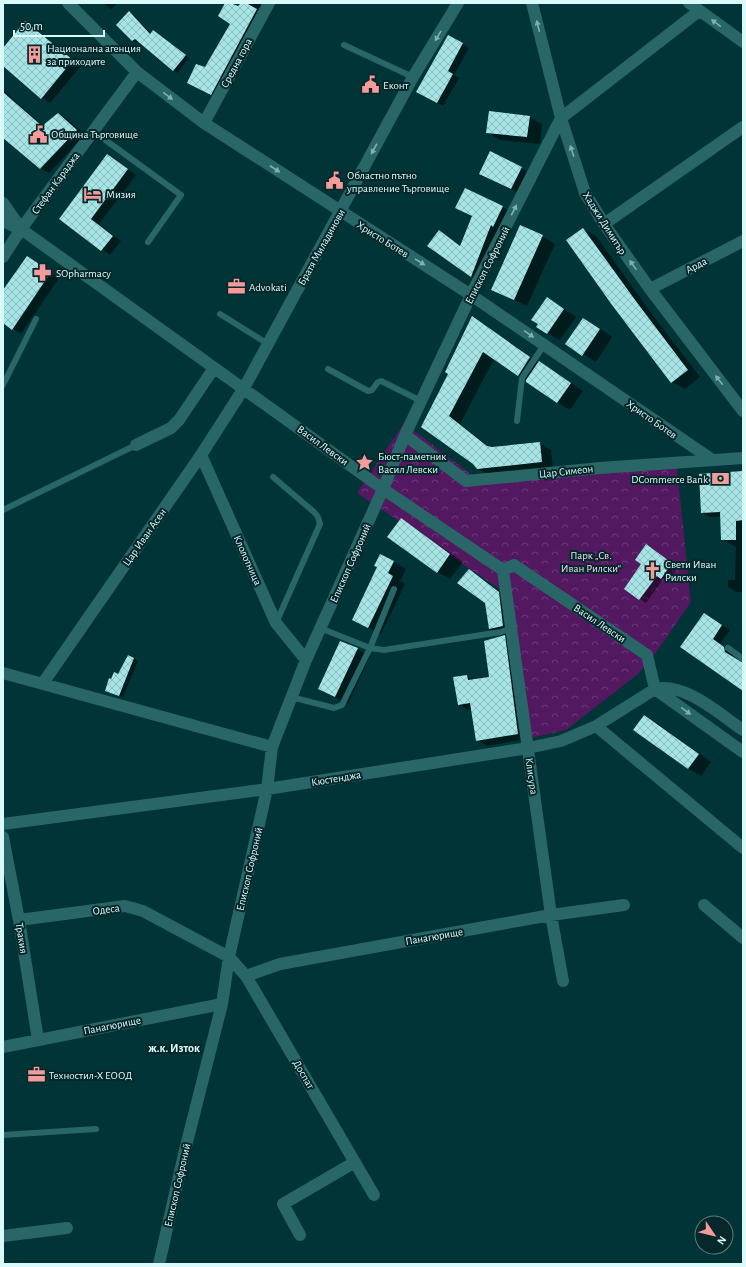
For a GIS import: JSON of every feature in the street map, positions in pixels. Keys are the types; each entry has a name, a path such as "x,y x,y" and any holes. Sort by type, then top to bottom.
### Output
{"street":[{"name":"Христо Ботев","path":"68,3 137,72 204,123 471,295 711,459"},
{"name":"Средна гора","path":"204,123 268,3"},
{"name":"Братя Миладинови","path":"244,388 413,78 458,3"},
{"name":"Хаджи Димитър","path":"532,3 561,118 585,193 604,224 650,289 743,411"},
{"path":"689,3 743,42"},
{"path":"561,118 699,11"},
{"name":"Стефан Караджа","path":"3,256 21,229 137,72"},
{"name":"Епископ Софроний","path":"159,1264 184,1154 222,1004 229,957 267,789 272,747 306,660 383,489 405,435 471,295 561,118"},
{"path":"604,224 743,126"},
{"name":"Васил Левски","path":"3,203 21,229 383,489 503,570 514,565 647,655 654,688"},
{"path":"3,221 21,229"},
{"path":"3,225 21,229"},
{"name":"Арда","path":"650,289 743,241"},
{"path":"136,445 171,428 179,420 214,368"},
{"name":"Цар Иван Асен","path":"43,684 201,455 244,388"},
{"name":"Цар Симеон","path":"405,435 466,481 600,468 711,459 743,458"},
{"name":"Клолотница","path":"201,455 276,623 306,660"},
{"name":"Клисура","path":"503,570 551,915 563,981"},
{"path":"3,673 272,747"},
{"path":"654,688 670,687 685,692 743,730"},
{"path":"654,688 743,752"},
{"name":"Кюстенджа","path":"3,824 267,789 528,748 561,741 596,726 654,688"},
{"path":"596,726 743,848"},
{"name":"Тракия","path":"3,837 38,1040"},
{"name":"Панагюрище","path":"246,976 280,964 551,915 624,905"},
{"path":"704,905 743,938"},
{"name":"Одеса","path":"18,920 125,906 142,911 229,957"},
{"name":"Доспат","path":"229,957 246,976 374,1195"},
{"name":"Панагюрище","path":"3,1047 222,1004"},
{"path":"300,1235 283,1204 355,1162"},
{"path":"3,1236 67,1228"}],"lane":[{"path":"344,45 413,78"},
{"path":"93,131 181,195 148,242"},
{"path":"220,314 268,344"},
{"path":"3,385 36,319"},
{"path":"517,421 522,378 544,345"},
{"path":"328,369 368,391 372,390 378,382 381,381 421,401"},
{"path":"3,510 136,445"},
{"path":"273,477 314,512 318,517 320,524 276,623"},
{"path":"291,697 334,708 342,705 370,648 394,589"},
{"path":"320,628 370,648 384,650 501,632 511,628"},
{"path":"728,648 743,659"},
{"path":"3,1135 96,1129"}],"green space":[{"name":"Парк „Св. Иван Рилски“","path":"404,423 472,475 676,458 691,602 655,654 638,674 566,730 522,740 501,590 357,493"}],"building":[{"path":"225,3 238,6 241,3 246,3 257,9 211,95 187,83 196,64 205,67 230,24 218,16"},
{"path":"129,11 150,34 153,30 186,55 173,71 135,39 132,41 116,25"},
{"name":"Национална агенция за приходите","path":"25,21 73,60 41,99 3,66 3,48"},
{"path":"448,35 463,43 448,71 453,74 437,103 416,92"},
{"name":"Община Търговище","path":"3,92 42,126 58,113 77,130 40,169 3,138"},
{"path":"489,111 530,116 527,137 486,133"},
{"path":"490,151 522,167 511,189 479,174"},
{"name":"Мизия","path":"107,154 128,169 91,219 113,236 101,251 59,219"},
{"path":"465,188 503,206 493,227 491,225 471,277 427,246 439,230 460,246 472,216 455,208"},
{"path":"520,225 543,235 514,300 491,290"},
{"path":"583,228 688,370 671,383 612,305 566,240"},
{"path":"27,256 51,272 12,330 3,323 3,290"},
{"path":"547,297 564,309 547,334 536,327 538,324 531,320"},
{"path":"472,316 530,357 518,376 483,352 449,416 487,446 492,447 540,442 542,462 477,469 473,464 421,427 448,374 445,372"},
{"path":"583,318 600,329 582,356 565,344"},
{"path":"539,361 571,383 557,403 526,382"},
{"path":"743,471 743,520 736,521 736,540 721,540 720,512 701,513 699,474"},
{"path":"401,518 450,554 437,573 387,537"},
{"name":"Свети Иван Рилски","path":"646,544 672,563 661,579 657,576 639,600 624,589 641,564 635,560"},
{"path":"380,554 394,561 388,573 393,576 368,628 352,620 377,567 374,566"},
{"path":"469,569 499,592 503,626 489,629 485,603 457,583"},
{"path":"704,613 722,625 713,639 724,647 725,652 743,663 743,691 680,647"},
{"path":"505,635 518,734 476,741 470,703 458,705 453,677 467,675 468,680 489,677 484,641"},
{"path":"340,641 358,648 335,697 318,689"},
{"path":"128,655 134,658 119,696 105,691 109,678 111,679 114,672 118,674"},
{"path":"644,715 699,754 688,769 633,730"}],"place":[{"name":"Национална агенция за приходите","path":"34,54"},
{"name":"Еконт","path":"370,85"},
{"name":"Община Търговище","path":"38,134"},
{"name":"Областно пътно управление Търговище","path":"334,181"},
{"name":"Мизия","path":"93,194"},
{"name":"SOpharmacy","path":"43,273"},
{"name":"Advokati","path":"236,287"},
{"name":"Бюст-паметник Васил Левски","path":"365,462"},
{"name":"DCommerce Bank","path":"721,479"},
{"name":"Свети Иван Рилски","path":"652,570"},
{"name":"Техностил-Х ЕООД","path":"36,1075"}],"district":[{"name":"ж.к. Изток","path":"174,1048"}]}
